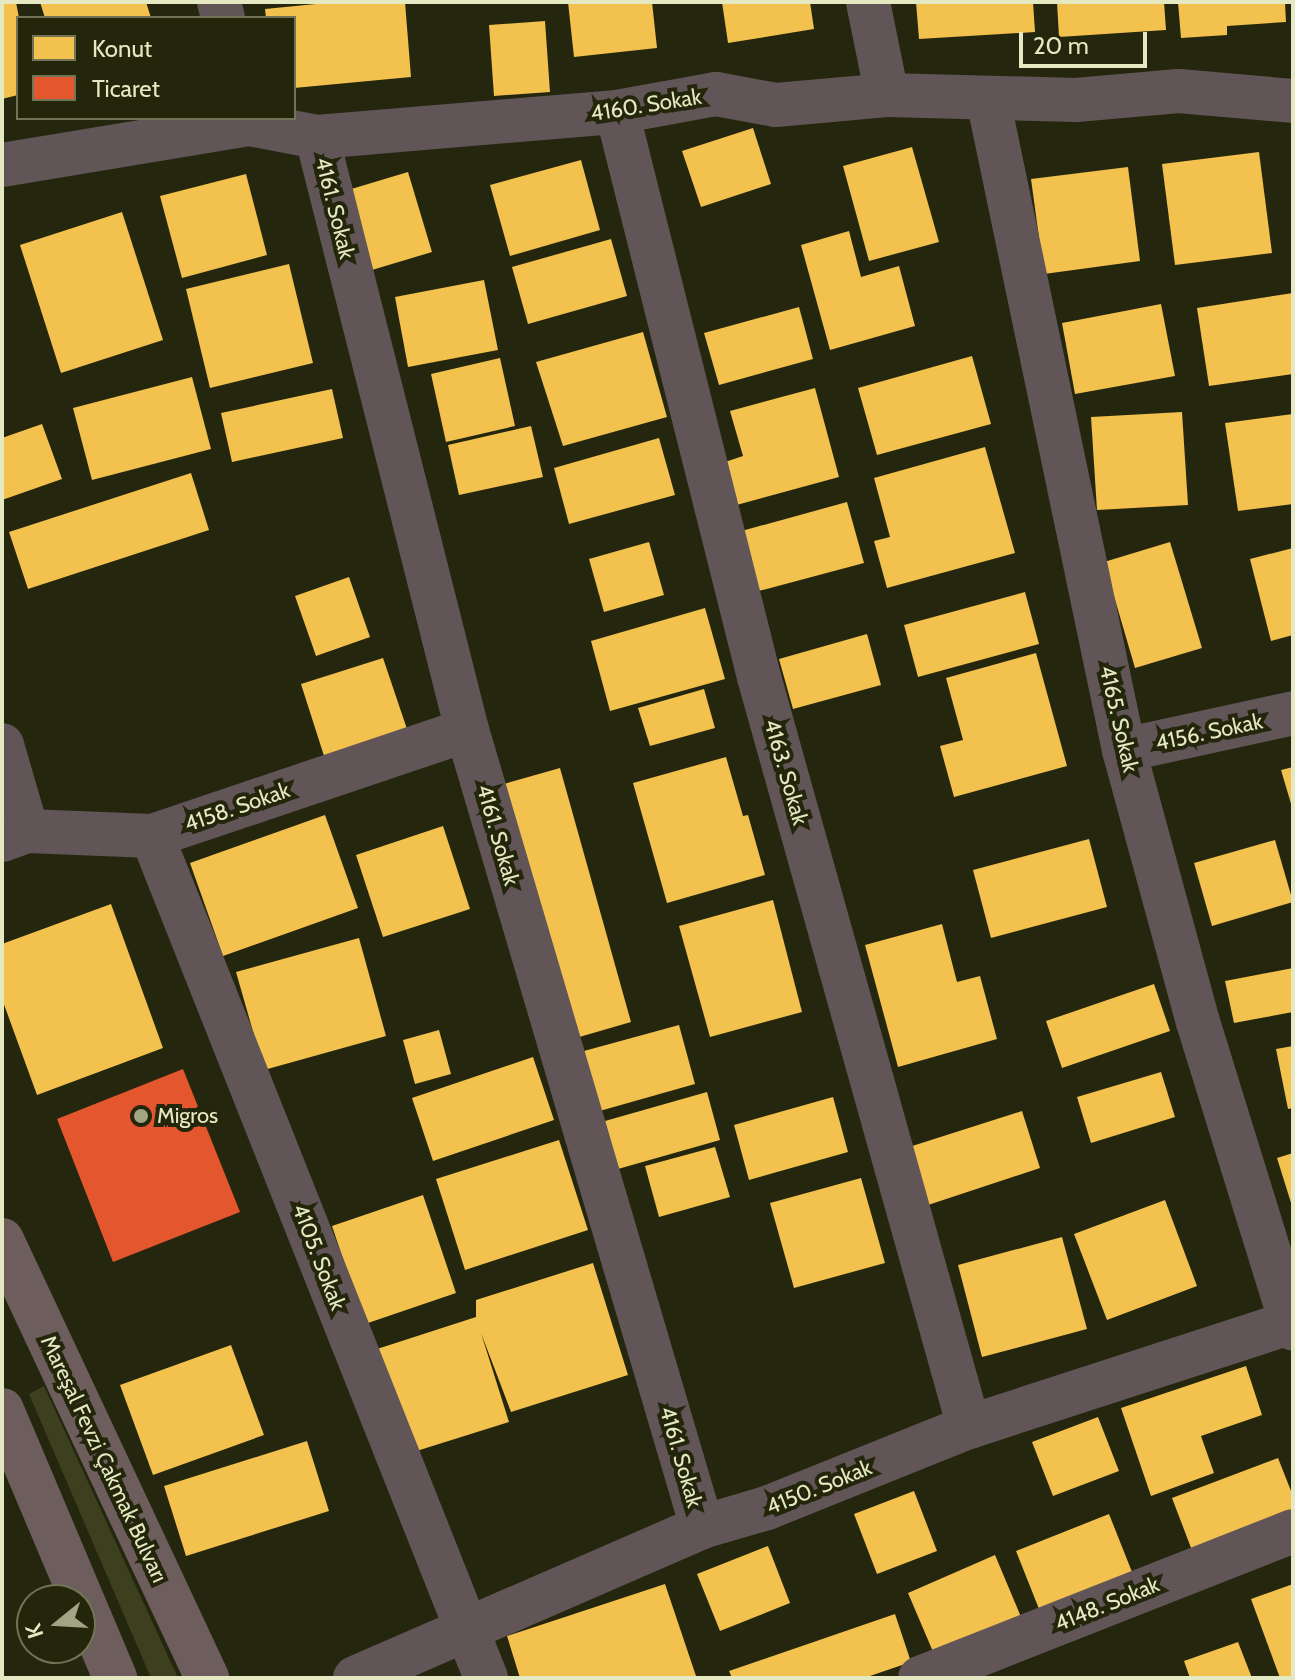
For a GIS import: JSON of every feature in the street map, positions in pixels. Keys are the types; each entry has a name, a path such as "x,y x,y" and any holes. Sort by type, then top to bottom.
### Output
{"highway":[{"name":"Mareşal Fevzi Çakmak Bulvarı","path":"2,1240 207,1678"},
{"path":"2,1410 115,1678"}],"street":[{"path":"868,2 887,95"},
{"name":"4160. Sokak","path":"2,165 248,121 317,137 617,112 716,94 776,105 887,95 1076,100 1179,91 1293,101"},
{"name":"4165. Sokak","path":"988,99 1124,750 1198,1022 1292,1324"},
{"name":"4163. Sokak","path":"617,112 759,677 969,1427"},
{"name":"4161. Sokak","path":"317,137 467,730 702,1527"},
{"name":"4156. Sokak","path":"1124,750 1293,713"},
{"name":"4158. Sokak","path":"14,836 152,836 467,730"},
{"path":"2,745 14,836"},
{"name":"4105. Sokak","path":"152,836 486,1678"},
{"name":"4150. Sokak","path":"355,1678 702,1527 767,1508 969,1427 1292,1324"},
{"name":"4148. Sokak","path":"920,1678 1293,1531"}],"green space":[{"path":"44,1386 178,1678 151,1678 29,1394"}],"building: Konut":[{"path":"2,2 16,2 19,16 16,16 16,96 2,99"},
{"path":"40,2 146,2 150,16 44,16"},
{"path":"336,2 405,2 411,77 296,88 296,16 266,16 265,9"},
{"path":"568,2 652,2 657,48 574,57"},
{"path":"722,2 810,2 814,29 728,43"},
{"path":"916,2 1033,2 1035,32 919,39"},
{"path":"1057,2 1164,2 1166,30 1059,37"},
{"path":"1178,2 1285,2 1286,22 1227,26 1227,35 1181,38"},
{"path":"545,21 550,92 494,96 489,25"},
{"path":"753,128 771,184 701,207 682,151"},
{"path":"912,147 939,242 869,261 843,166"},
{"path":"1259,152 1272,253 1175,265 1162,164"},
{"path":"581,160 600,230 510,256 490,185"},
{"path":"1128,167 1140,261 1044,274 1031,179"},
{"path":"408,172 432,252 372,270 348,190"},
{"path":"246,174 267,255 182,278 160,196"},
{"path":"122,212 163,340 61,373 20,245"},
{"path":"849,231 861,277 899,266 915,326 830,350 801,245"},
{"path":"611,239 627,296 528,324 512,267"},
{"path":"289,264 313,363 210,388 186,289"},
{"path":"484,280 498,350 408,367 395,297"},
{"path":"1293,293 1293,374 1209,386 1197,308"},
{"path":"1161,304 1175,376 1075,394 1062,323"},
{"path":"799,307 813,359 719,385 704,333"},
{"path":"643,332 667,417 563,446 536,362"},
{"path":"972,356 991,424 877,455 858,388"},
{"path":"500,358 515,426 446,442 431,374"},
{"path":"192,377 211,449 92,480 73,408"},
{"path":"815,388 839,477 733,506 722,463 743,456 730,411"},
{"path":"332,389 343,438 232,462 221,413"},
{"path":"1182,412 1188,505 1097,510 1091,417"},
{"path":"1293,414 1293,504 1238,511 1225,423"},
{"path":"42,424 62,479 2,500 2,438"},
{"path":"531,426 543,477 459,495 448,445"},
{"path":"659,438 675,495 569,524 554,468"},
{"path":"985,447 1015,553 887,588 874,541 890,537 874,478"},
{"path":"191,473 209,530 28,589 9,532"},
{"path":"847,502 864,563 755,592 738,532"},
{"path":"649,542 664,595 604,612 589,559"},
{"path":"1170,542 1202,648 1135,668 1104,562"},
{"path":"1293,548 1293,635 1271,641 1250,559"},
{"path":"349,577 370,637 316,656 295,596"},
{"path":"1025,592 1039,644 918,677 904,625"},
{"path":"705,608 725,679 610,711 591,641"},
{"path":"867,634 881,685 793,709 779,659"},
{"path":"1036,653 1067,766 954,797 940,746 963,740 946,678"},
{"path":"383,658 408,732 325,759 301,684"},
{"path":"704,689 715,728 650,746 638,708"},
{"path":"726,757 743,816 748,815 765,875 667,903 633,783"},
{"path":"1293,767 1293,807 1292,807 1281,770"},
{"path":"560,768 631,1022 569,1040 497,786"},
{"path":"325,815 358,908 223,956 190,863"},
{"path":"443,826 470,909 383,937 356,855"},
{"path":"1089,839 1107,907 991,938 973,870"},
{"path":"1275,840 1293,902 1212,926 1194,863"},
{"path":"773,900 802,1012 710,1037 679,926"},
{"path":"111,904 163,1048 37,1095 2,999 2,944"},
{"path":"942,924 957,982 980,976 997,1039 898,1067 865,945"},
{"path":"359,938 386,1036 264,1070 236,972"},
{"path":"1293,968 1293,1012 1234,1023 1225,981"},
{"path":"1154,984 1170,1031 1062,1068 1046,1021"},
{"path":"679,1025 695,1084 589,1114 573,1054"},
{"path":"439,1030 451,1074 415,1084 403,1040"},
{"path":"1293,1046 1293,1108 1288,1109 1276,1049"},
{"path":"533,1057 554,1120 433,1161 412,1098"},
{"path":"1161,1072 1175,1117 1091,1143 1077,1097"},
{"path":"707,1092 720,1140 618,1169 605,1121"},
{"path":"833,1097 848,1152 749,1180 734,1125"},
{"path":"1022,1111 1040,1168 925,1206 906,1148"},
{"path":"559,1140 588,1230 465,1270 436,1179"},
{"path":"715,1147 730,1197 659,1217 645,1166"},
{"path":"1293,1153 1293,1206 1292,1206 1277,1158"},
{"path":"861,1178 885,1263 794,1288 770,1203"},
{"path":"423,1195 456,1293 365,1324 332,1226"},
{"path":"1165,1200 1197,1286 1107,1320 1074,1234"},
{"path":"1062,1237 1087,1329 982,1357 958,1265"},
{"path":"593,1263 628,1375 511,1412 481,1333 509,1422 407,1454 374,1350 476,1317 476,1300"},
{"path":"231,1345 264,1435 153,1475 120,1385"},
{"path":"1246,1366 1262,1415 1201,1436 1214,1473 1151,1496 1121,1408"},
{"path":"1098,1417 1119,1471 1053,1496 1032,1442"},
{"path":"307,1441 329,1511 186,1556 164,1486"},
{"path":"1278,1458 1293,1496 1293,1515 1193,1553 1172,1498"},
{"path":"914,1491 937,1551 877,1574 854,1514"},
{"path":"1109,1514 1134,1577 1041,1614 1016,1551"},
{"path":"768,1546 790,1603 720,1631 697,1574"},
{"path":"995,1555 1021,1617 934,1654 908,1593"},
{"path":"665,1584 696,1676 520,1678 507,1636"},
{"path":"1293,1584 1293,1678 1280,1678 1251,1599"},
{"path":"895,1614 911,1662 864,1678 732,1678 729,1671"},
{"path":"1238,1642 1252,1678 1190,1678 1184,1661"}],"building: Ticaret":[{"path":"183,1069 240,1212 113,1262 57,1119"}],"place":[{"name":"Migros","path":"141,1116"}]}
